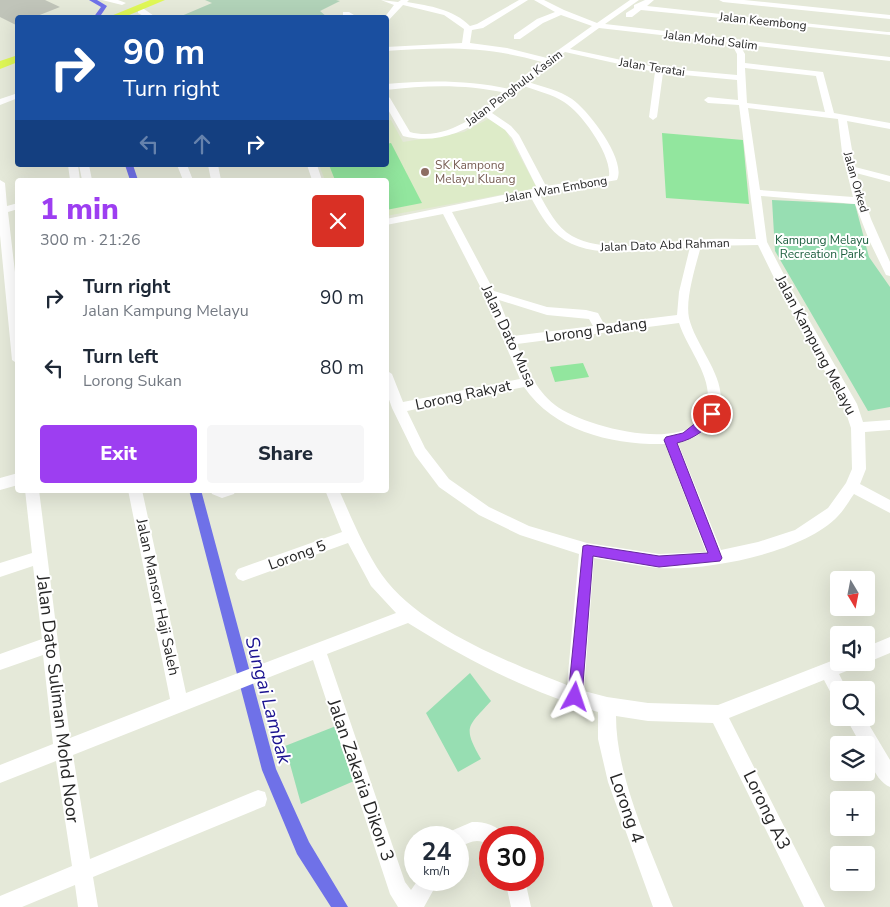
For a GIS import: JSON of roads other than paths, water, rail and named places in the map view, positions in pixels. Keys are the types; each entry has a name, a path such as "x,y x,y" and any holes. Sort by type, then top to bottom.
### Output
{"highway":[{"path":"118,15 160,0"},
{"path":"135,8 154,8 172,0"},
{"path":"0,60 15,54"},
{"path":"0,65 15,59"}],"street":[{"path":"106,0 135,8"},
{"path":"385,0 447,14 455,17 468,29"},
{"path":"468,29 480,26 524,0"},
{"name":"Jalan Mohd Salim","path":"538,0 561,12 599,26 622,26 806,42 884,51"},
{"path":"616,14 615,23 622,26 622,20 650,0"},
{"path":"723,0 890,17"},
{"name":"Jalan Keembong","path":"631,2 640,8 887,34"},
{"name":"Jalan Penghulu Kasim","path":"389,103 406,134 412,137 449,133 459,129 486,113 549,61 631,2"},
{"path":"389,16 393,10 402,3"},
{"path":"804,9 806,42"},
{"path":"517,37 540,21 561,12"},
{"name":"Jalan Mohd Salim","path":"622,26 734,42"},
{"path":"466,46 468,29"},
{"name":"Jalan Kampung Melayu","path":"389,382 399,408 420,451 444,483 484,511 525,531 587,550 659,561 716,558 758,549 800,535 833,512 852,486 859,469 858,428 850,404 786,290 762,242 757,193 743,104 742,60 734,42"},
{"name":"Jalan Mohd Salim","path":"742,60 806,42 890,59"},
{"path":"389,49 435,45 466,46 506,50 549,61"},
{"name":"Jalan Teratai","path":"564,50 659,70 742,60"},
{"path":"742,60 820,74 830,115"},
{"path":"653,117 659,70"},
{"path":"389,87 429,82 454,82 486,86 511,92"},
{"name":"Jalan Wan Embong","path":"389,221 538,191 614,178 616,168 596,133 577,108 556,95 522,83"},
{"path":"0,102 15,96"},
{"path":"708,100 842,116 890,126"},
{"name":"Jalan Dato Abd Rahman","path":"486,113 508,128 516,137 555,227 567,238 591,247 608,248 696,243 762,242"},
{"name":"Jalan Orked","path":"842,116 842,130 851,169 879,256 890,272"},
{"path":"389,122 399,120"},
{"path":"851,169 890,179"},
{"path":"0,183 9,274 15,312"},
{"path":"757,193 861,201"},
{"path":"2,210 15,207"},
{"name":"Jalan Dato Musa","path":"446,210 490,294 527,382 541,399 562,417 598,432 640,439 670,440 686,437 698,429 712,414 715,404 714,394 706,370 683,318"},
{"path":"683,318 682,312 696,243"},
{"path":"490,294 547,311 594,316 600,329"},
{"name":"Lorong Padang","path":"509,341 683,318"},
{"name":"Lorong Rakyat","path":"399,408 527,382"},
{"path":"858,428 890,425"},
{"path":"670,440 716,558"},
{"path":"0,484 15,480"},
{"path":"852,486 890,507"},
{"name":"Jalan Dato Suliman Mohd Noor","path":"32,493 63,750 88,907"},
{"name":"Jalan Mansor Haji Saleh","path":"136,493 180,704"},
{"path":"333,493 351,536 377,581 409,615 456,644 528,678 575,697 607,706 648,712 718,714 828,671 834,681"},
{"name":"Lorong 5","path":"243,574 351,536"},
{"path":"575,697 587,550"},
{"path":"0,570 40,557"},
{"path":"0,774 409,615"},
{"path":"0,662 51,644"},
{"path":"875,651 890,645"},
{"name":"Jalan Zakaria Dikon 3","path":"318,650 397,887 411,907"},
{"name":"Lorong 4","path":"607,706 607,739 617,782 663,907"},
{"name":"Lorong A3","path":"718,714 815,907"},
{"path":"859,726 890,778"},
{"path":"0,906 258,799"},
{"path":"411,907 422,891"},
{"path":"517,891 521,907"}],"waterway":[{"name":"Sungai Lambak","path":"92,0 104,6 98,15"},
{"name":"Sungai Lambak","path":"130,167 133,178"},
{"name":"Sungai Lambak","path":"196,493 269,770 303,848 340,907"}],"place":[{"name":"SK Kampong Melayu Kluang","path":"425,172"}],"park label":[{"name":"Kampung Melayu Recreation Park","path":"822,247"}]}
